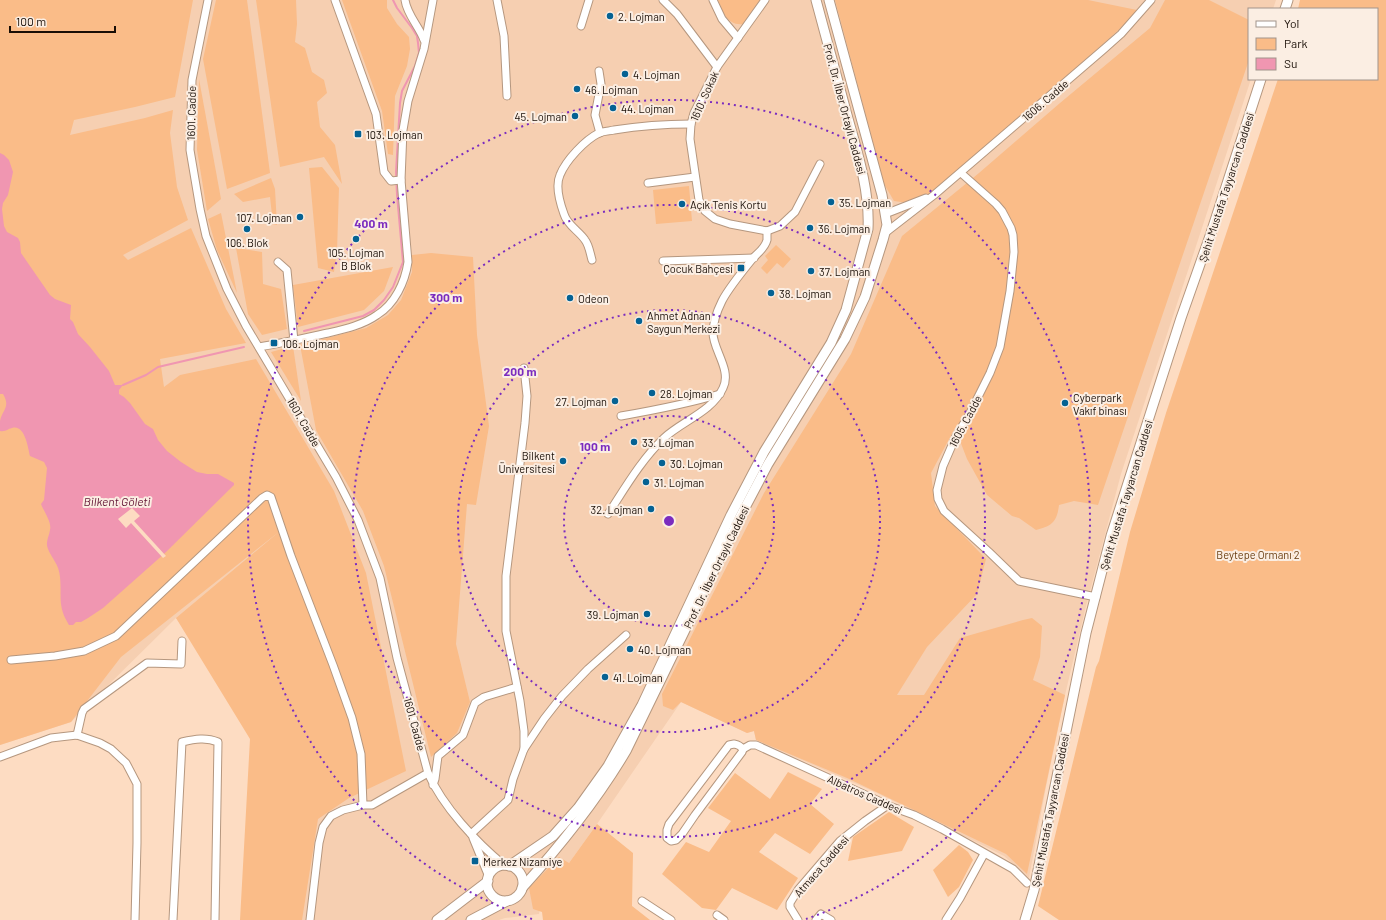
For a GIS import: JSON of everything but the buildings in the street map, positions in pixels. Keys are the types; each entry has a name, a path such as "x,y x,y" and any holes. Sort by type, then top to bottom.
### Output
{"street":[{"name":"1601. Cadde","path":"208,0 192,80 190,150 206,236 226,288 246,326 336,477 358,520 380,578 397,658 428,772 433,785 471,834 487,851 507,866"},
{"path":"335,0 376,114 384,172 397,180"},
{"path":"405,0 412,18 421,32 425,42"},
{"path":"259,346 294,341 355,326 377,315 391,302 406,275 408,262 397,180 402,130 408,101 425,42 433,0"},
{"path":"497,0 504,36 507,96"},
{"path":"581,26 589,0"},
{"path":"663,0 677,14 717,66"},
{"path":"713,0 722,19 738,38"},
{"name":"1610. Sokak","path":"765,0 717,66 694,113 691,124 690,138 699,200 705,211 714,219 730,224 767,231"},
{"name":"Prof. Dr. İlber Ortaylı Caddesi","path":"437,920 488,879 495,869 507,866 553,836 578,808 608,766 642,705 732,515 764,452 831,343 846,310 868,229 869,218 866,192 855,142 816,0"},
{"name":"Prof. Dr. İlber Ortaylı Caddesi","path":"471,920 517,897 522,888 549,859 611,777 626,751 739,519 768,464 845,339 865,297 887,225 882,195 829,0"},
{"name":"1606. Cadde","path":"885,233 934,196 1104,49 1121,34 1151,0"},
{"path":"599,71 600,84 595,115 600,133"},
{"name":"Şehit Mustafa Tayyarcan Caddesi","path":"1025,920 1034,890 1086,633 1111,536 1261,80"},
{"path":"592,260 586,240 564,216 559,192 559,183 560,175 568,161 581,146 600,133 624,128 668,124 691,124"},
{"path":"608,514 656,446 665,437 713,403 720,394 724,386 724,368 712,334 714,322 724,297 764,247 767,240 767,231 780,226 795,212 820,164"},
{"name":"1605. Cadde","path":"961,173 996,204 1002,212 1012,232 1014,252 1010,291 1000,346 990,373 948,455 939,477 937,490 938,499 944,511 1019,581 1096,597"},
{"path":"648,183 695,177"},
{"name":"1606. Cadde","path":"885,214 934,196"},
{"path":"869,218 875,215 885,214"},
{"path":"868,229 873,233 880,235 885,233"},
{"path":"663,261 754,258"},
{"path":"278,262 288,270 294,341"},
{"path":"524,368 527,396 525,423 506,576 506,631 524,731 524,749"},
{"path":"621,416 702,400 720,394"},
{"path":"11,660 56,656 84,651 116,636 251,508 267,495 271,497 291,556 352,718 361,754 363,805"},
{"path":"471,834 508,800 513,780 524,749 544,719 562,696 588,669 626,635"},
{"path":"77,735 84,709 147,663 182,664 182,641"},
{"path":"433,785 438,756 463,735 475,703 484,697 517,687"},
{"path":"0,757 51,738 77,735 100,743 111,749 126,763 137,784 135,920"},
{"path":"173,920 182,742 192,739 209,739 218,742 215,920"},
{"name":"Albatros Caddesi","path":"743,750 739,745 729,745 669,824 667,838 676,840 682,834 743,750 750,745 756,745 888,805 914,815 942,829 1013,869 1028,883"},
{"path":"310,920 319,843 323,827 331,816 343,810 363,805 372,805 428,772"},
{"name":"Atmaca Caddesi","path":"798,920 790,908 790,903 798,890 840,841 888,805"},
{"name":"1601. Cadde","path":"471,834 488,879"},
{"path":"946,920 984,854"},
{"path":"507,866 517,870 520,874 522,878 522,888"},
{"path":"488,879 489,891 492,896 502,901 508,901"},
{"path":"642,901 671,920"},
{"path":"816,920 821,914 831,920"},
{"path":"717,915 724,920"}],"shaded area":[{"name":"Bilkent Üniversitesi","path":"0,0 1276,0 1273,8 1248,8 1248,80 1251,80 1121,474 1086,606 1065,695 1029,878 1004,856 877,793 756,740 754,731 747,733 681,702 541,902 539,914 499,920 293,920 268,738 176,618 71,722 0,745"}],"green space":[{"path":"0,0 193,0 175,97 74,120 70,135 173,110 170,133 177,187 188,220 123,255 128,260 191,228 226,309 246,343 160,359 164,387 180,375 256,359 334,491 366,573 406,771 349,798 318,819 302,920 240,920 250,739 176,618 280,531 121,657 71,722 0,745"},
{"path":"216,0 247,0 270,173 227,189 203,59"},
{"path":"256,0 296,0 297,24 295,42 305,48 312,72 324,80 327,93 317,102 320,127 335,145 342,184 324,157 280,167"},
{"path":"342,0 387,0 387,8 397,24 409,37 410,49 407,66 395,96 393,155 388,154 382,111"},
{"path":"718,0 760,0 743,24 738,24 733,23 727,18"},
{"path":"835,0 1088,0 1137,10 1111,37 933,193 908,203 894,201 884,184"},
{"path":"1165,0 1209,0 1248,20 1248,63 1098,505 1074,501 1059,505 1057,516 1053,522 1046,527 1036,530 1019,518 1012,516 987,495 967,459 955,428 931,473 935,506 986,559 977,594 927,647 897,695 924,695 960,638 1032,618 1042,626 1040,657 1033,680 1065,695 1027,874 1006,854 847,778 756,740 754,731 747,733 681,702 673,710 663,706 662,694 764,493 851,354 902,236 979,173 1150,28"},
{"name":"Beytepe Ormanı 2","path":"1300,0 1386,0 1386,920 1059,920 1038,906 1130,532 1166,413 1278,80 1378,80 1378,8 1298,8"},
{"path":"199,79 221,199 207,211 197,150"},
{"path":"322,167 339,188 337,251 334,272 318,268 309,168"},
{"path":"271,178 275,189 277,225 273,224 270,197 243,202 234,194"},
{"path":"689,186 692,221 656,224 653,190"},
{"path":"221,213 237,293 217,250 208,219"},
{"path":"776,245 791,259 783,268 777,263 767,274 761,268 768,260 765,256"},
{"path":"236,248 262,252 263,284 281,289 287,329 262,335 248,314"},
{"path":"431,253 473,257 477,335 489,426 476,505 467,504 456,644 470,702 457,733 431,757 384,566 363,511 316,430 300,345 366,328 388,315 401,300 412,272 412,255"},
{"path":"393,267 384,291 364,310 298,327 293,285"},
{"path":"293,346 301,401 271,352"},
{"path":"788,772 822,789 810,804 834,824 810,854 775,833 759,852 798,878 777,910 732,888 716,910 702,908 662,874 686,842 709,852 731,821 708,808 735,773 770,799"},
{"path":"889,812 914,827 902,851 848,861 853,837"},
{"path":"597,824 633,853 632,906 650,920 543,920 542,912 533,909 529,888 559,857 569,863"},
{"path":"959,845 968,852 973,860 959,887 948,897 933,870"}],"water":[{"name":"Bilkent Göleti","path":"0,153 9,160 13,172 8,195 3,203 2,209 4,226 7,232 18,238 21,253 50,295 55,299 71,305 70,319 73,322 78,334 109,371 115,385 123,385 119,390 119,394 130,403 145,424 153,429 158,440 167,451 181,462 197,472 218,474 234,483 234,485 165,553 103,608 81,622 76,622 73,625 69,625 61,607 59,572 47,546 50,524 41,504 44,500 47,468 44,462 30,456 27,443 23,433 20,430 12,428 5,431 0,431 0,421 6,402 3,394 0,394"}],"pier":[{"path":"132,508 140,516 134,521 166,556 163,558 131,523 126,528 118,519"}],"waterway":[{"path":"304,331 363,316 374,310 384,300 393,287 403,262 396,172 400,103 402,91 415,66 419,53 417,36 393,0"},
{"path":"123,385 146,375 158,367 244,347"}],"place":[{"name":"2. Lojman","path":"610,16"},
{"name":"4. Lojman","path":"625,74"},
{"name":"46. Lojman","path":"577,89"},
{"name":"44. Lojman","path":"613,108"},
{"name":"45. Lojman","path":"575,116"},
{"name":"103. Lojman","path":"358,134"},
{"name":"35. Lojman","path":"831,202"},
{"name":"Açık Tenis Kortu","path":"682,204"},
{"name":"107. Lojman","path":"300,217"},
{"name":"36. Lojman","path":"810,228"},
{"name":"106. Blok","path":"247,229"},
{"name":"105. Lojman B Blok","path":"356,239"},
{"name":"Çocuk Bahçesi","path":"741,268"},
{"name":"37. Lojman","path":"811,271"},
{"name":"38. Lojman","path":"771,293"},
{"name":"Odeon","path":"570,298"},
{"name":"Ahmet Adnan Saygun Merkezi","path":"639,321"},
{"name":"106. Lojman","path":"274,343"},
{"name":"28. Lojman","path":"652,393"},
{"name":"27. Lojman","path":"615,401"},
{"name":"Cyberpark Vakıf binası","path":"1065,403"},
{"name":"33. Lojman","path":"634,442"},
{"name":"Bilkent Üniversitesi","path":"563,461"},
{"name":"30. Lojman","path":"662,463"},
{"name":"31. Lojman","path":"646,482"},
{"name":"32. Lojman","path":"651,509"},
{"name":"39. Lojman","path":"647,614"},
{"name":"40. Lojman","path":"630,649"},
{"name":"41. Lojman","path":"605,677"},
{"name":"Merkez Nizamiye","path":"475,861"}]}
